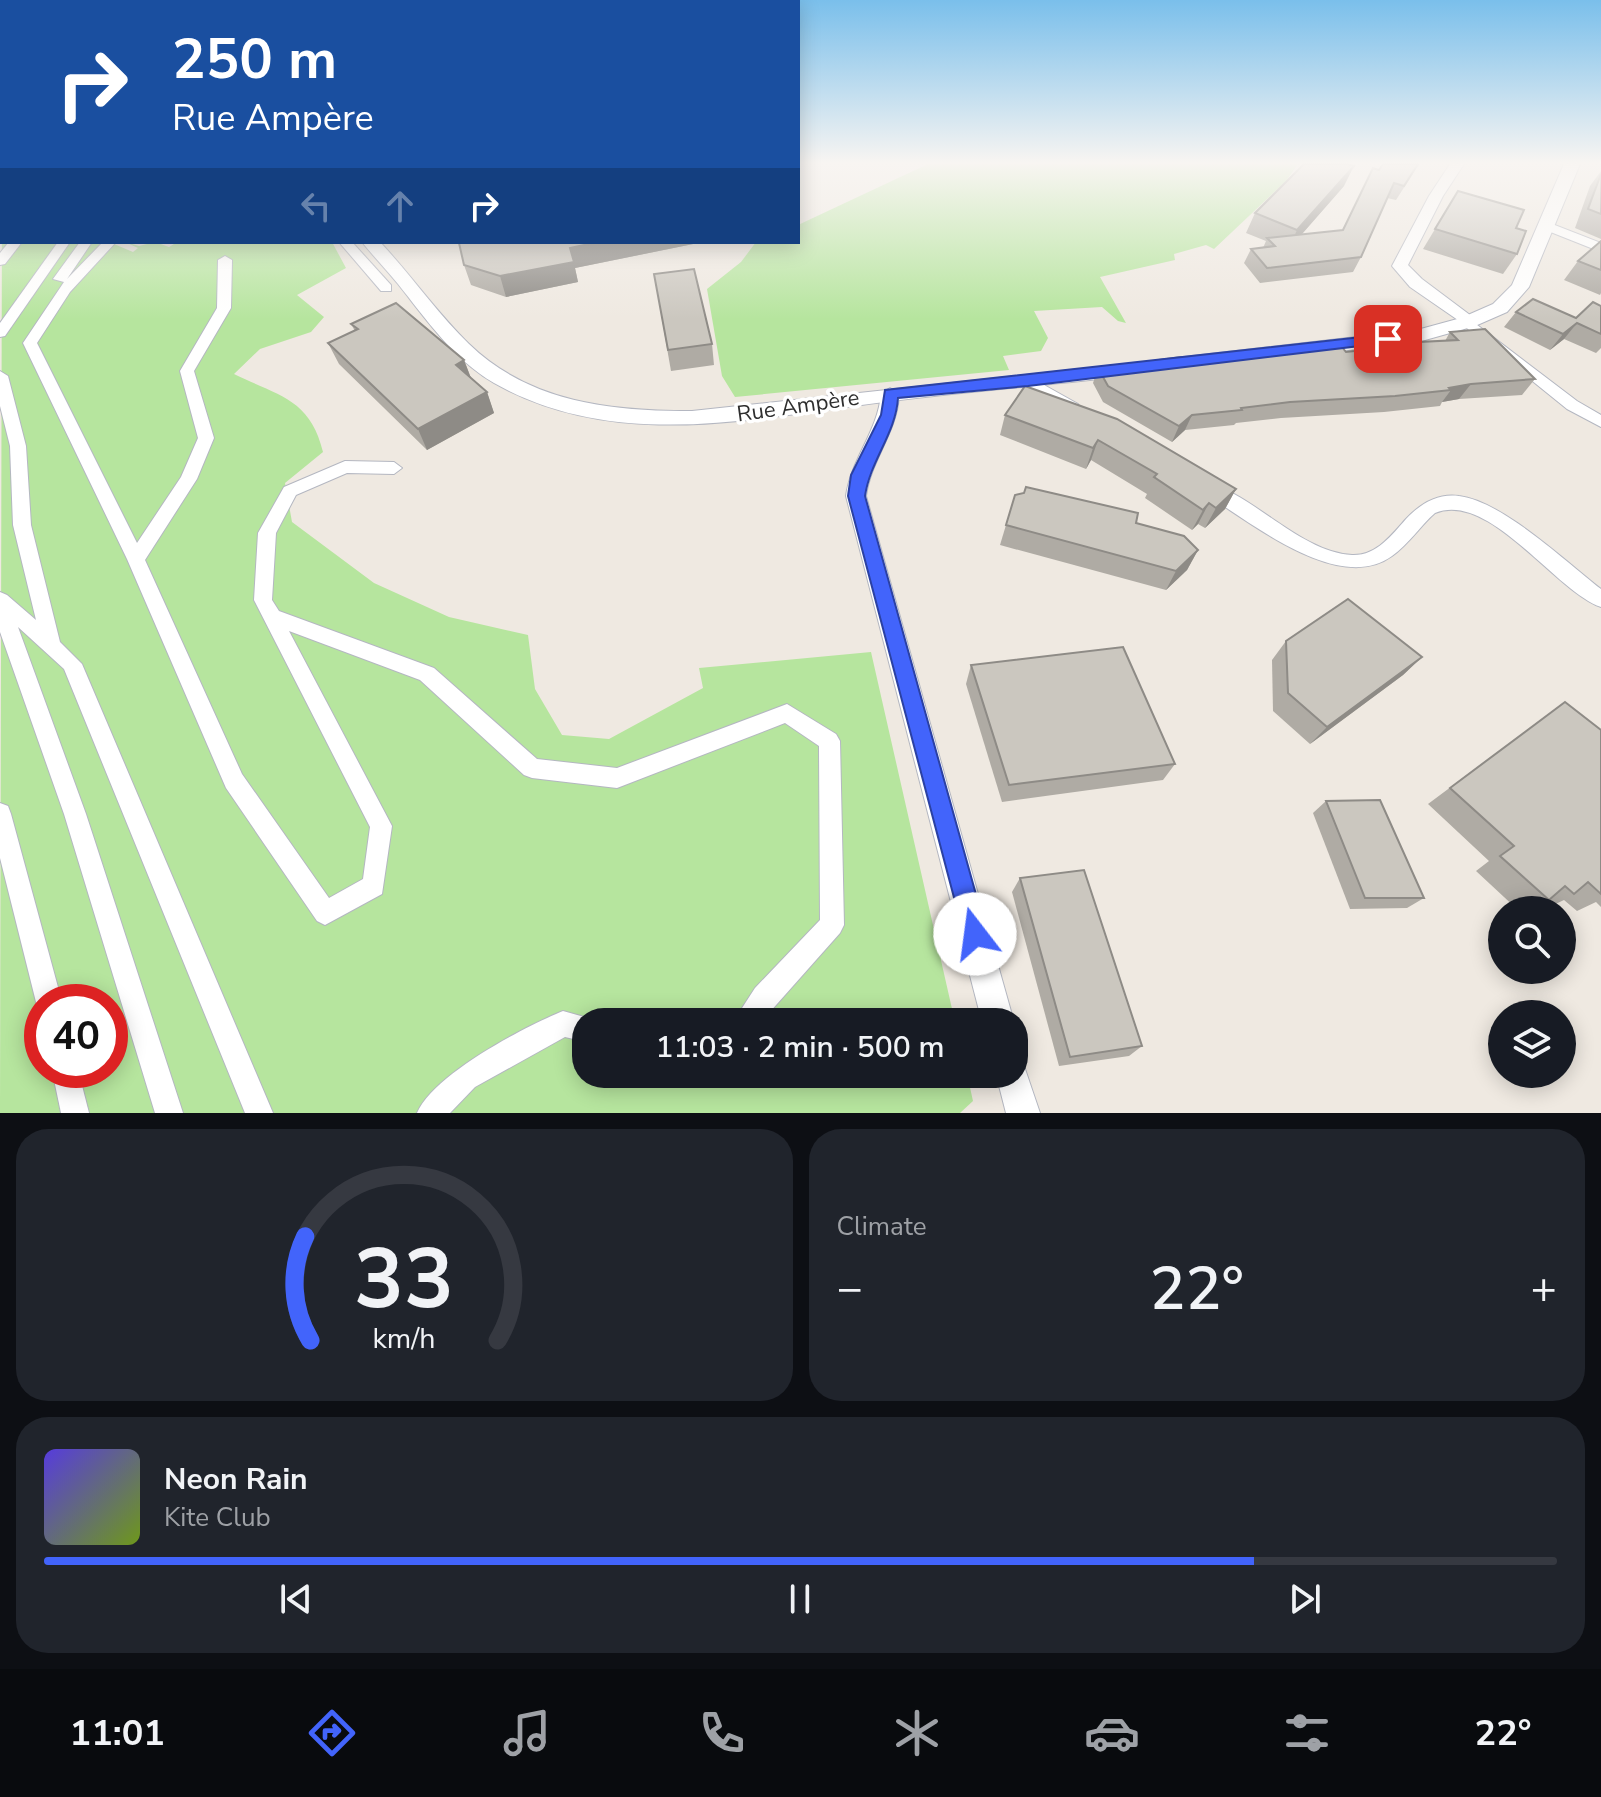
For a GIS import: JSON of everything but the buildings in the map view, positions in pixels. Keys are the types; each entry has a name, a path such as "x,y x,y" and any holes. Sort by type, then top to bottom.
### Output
{"main road":[{"name":"Rue Ampère","path":"373,244 474,360 501,379 565,406 626,417 718,418 890,394 1418,336 1468,322 1500,308 1520,287 1551,216"}],"street":[{"path":"1426,216 1400,266 1416,283 1572,405 1601,422"},
{"path":"1547,226 1601,248"},
{"path":"0,261 14,244"},
{"path":"0,333 63,244"},
{"path":"40,323 32,317 85,244"},
{"path":"108,244 71,280 40,323 30,343 53,396 94,469 136,559 234,781 325,913 374,886 381,826 263,600 267,533 290,491 345,467 394,468"},
{"path":"347,244 386,288"},
{"path":"136,559 189,479 206,438 187,371 224,308 225,260"},
{"path":"0,376 18,446 22,525 52,647"},
{"path":"1028,381 1089,418"},
{"path":"890,394 889,415 859,475 856,496 994,1008"},
{"path":"1194,479 1303,544 1351,562 1388,553 1424,509 1460,502 1501,523 1601,599"},
{"path":"0,602 72,664 259,1113"},
{"path":"0,602 75,814 169,1113"},
{"path":"272,617 427,674 532,768 617,778 787,713 829,741 832,925 756,1008"},
{"path":"0,814 44,984"},
{"path":"431,1113 466,1078 563,1024 572,1026"},
{"path":"69,1088 75,1113"},
{"path":"1016,1088 1023,1113"}],"green space":[{"path":"817,216 1249,216 1214,249 1206,245 1174,254 1175,260 1100,277 1126,323 1118,321 1102,307 1034,311 1048,338 1041,351 1003,356 1009,370 735,397 722,376 707,289 741,262 754,244 800,244 800,224"},
{"path":"2,244 114,244 133,252 138,248 129,244 169,247 174,244 333,244 346,268 297,295 324,317 311,332 260,349 234,374 290,401 310,420 317,434 323,452 285,483 292,522 374,583 449,617 528,635 535,689 562,735 609,739 703,688 699,668 871,652 952,1008 572,1008 572,1088 970,1088 973,1101 960,1113 0,1113"}],"route":[{"path":"975,934 856,496 859,475 889,415 890,394 1388,339"}]}
